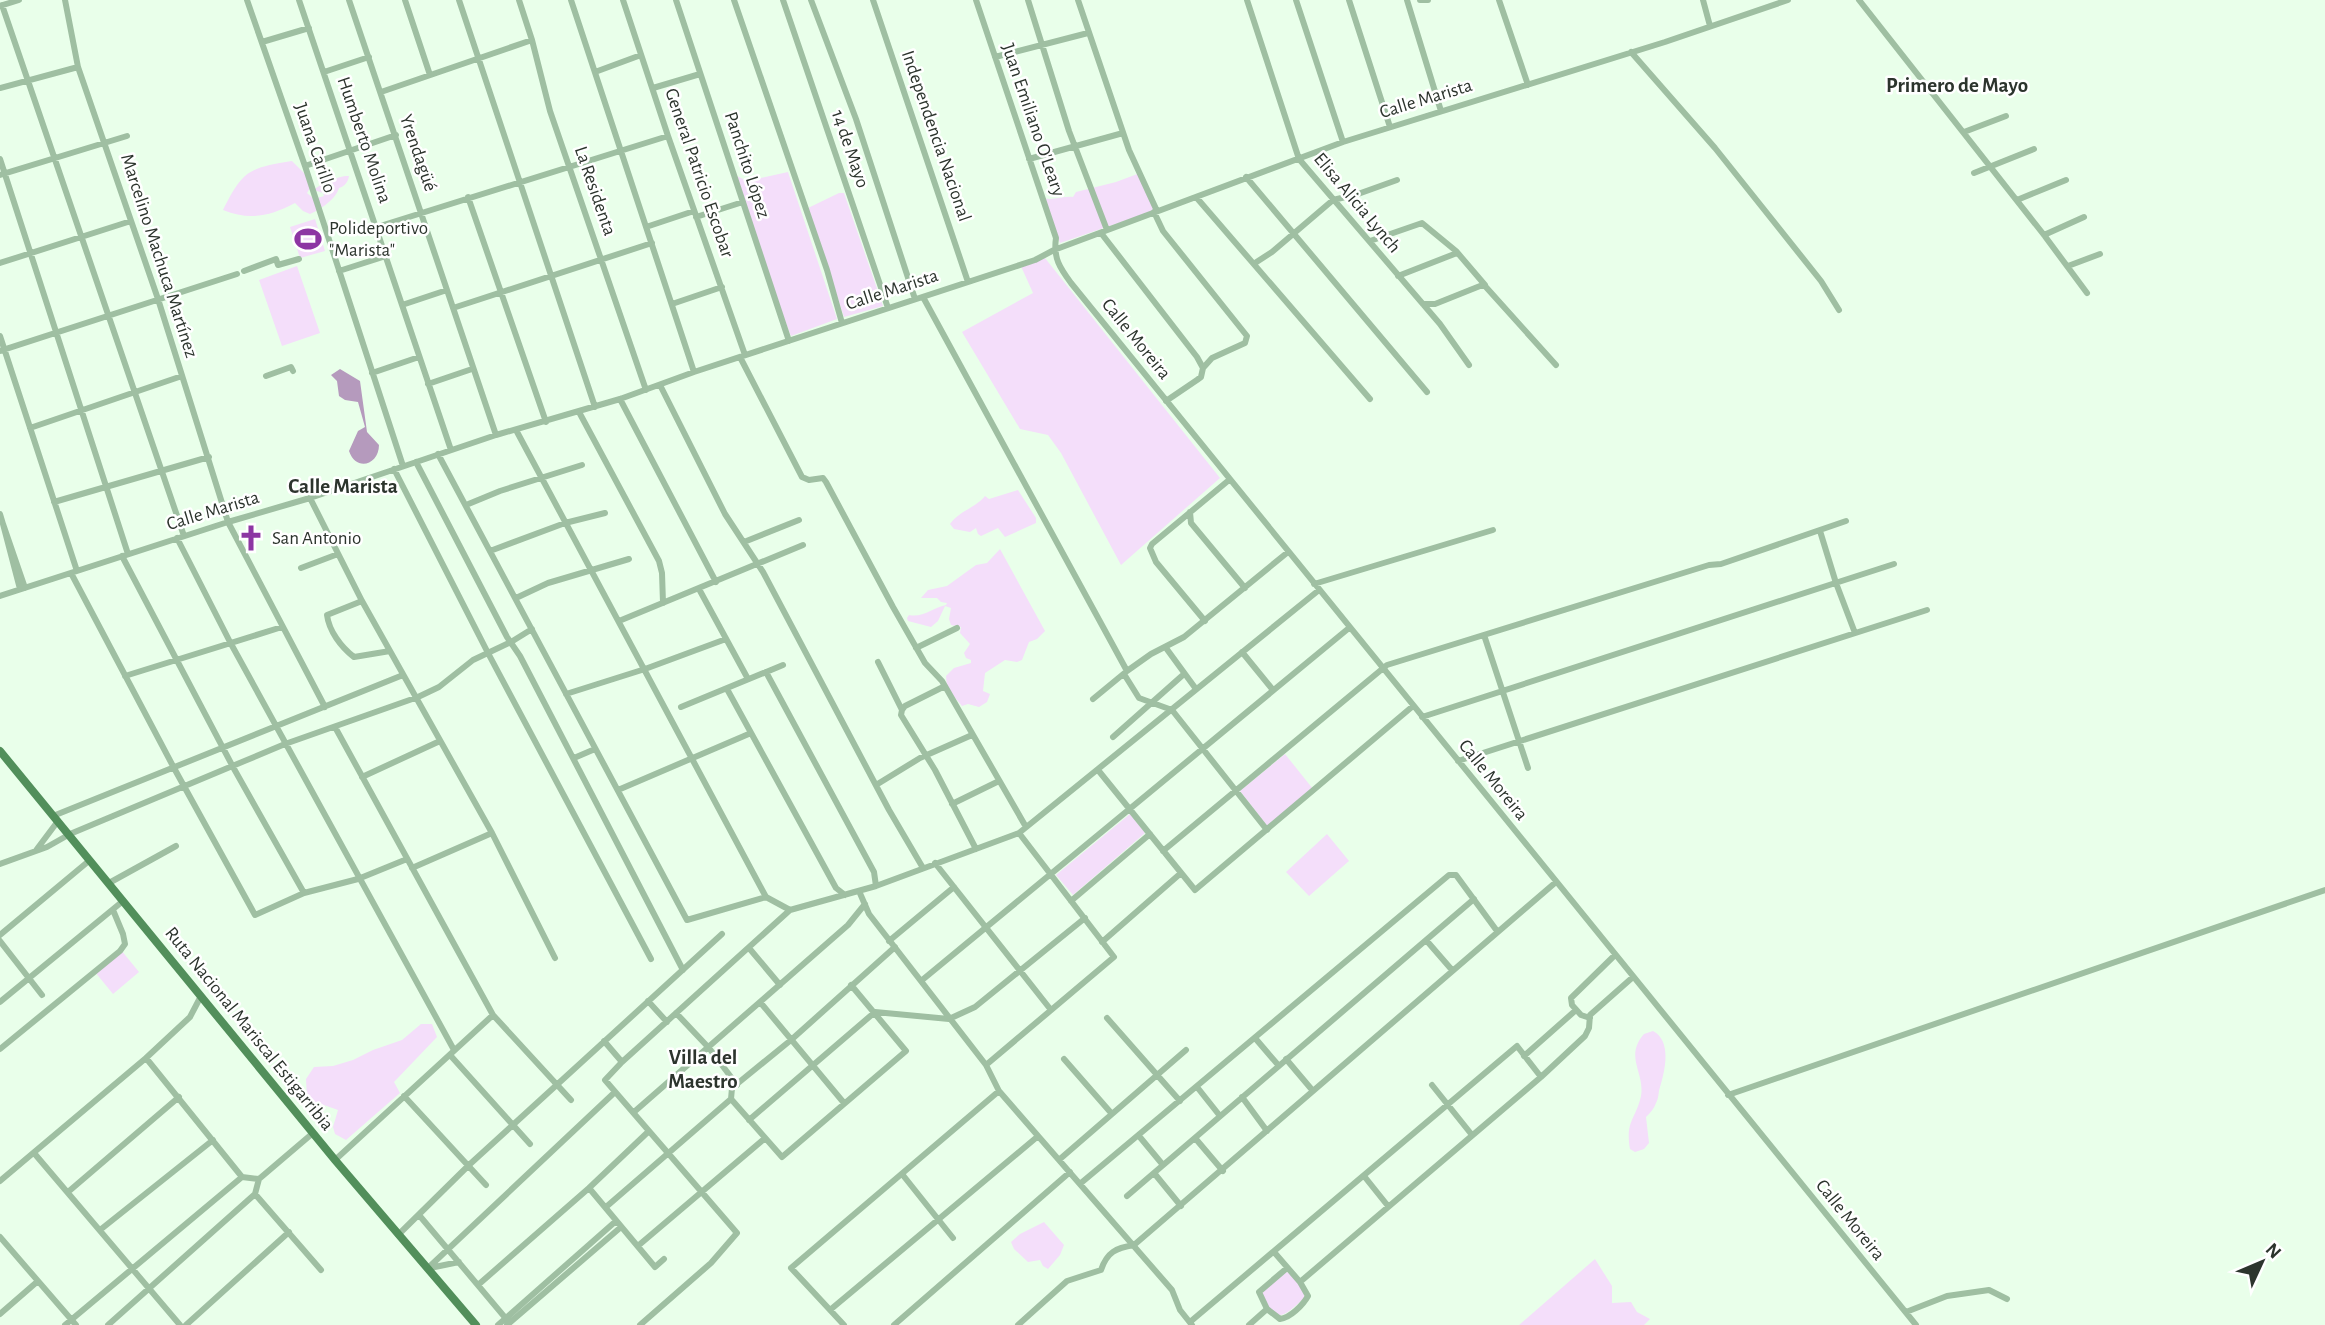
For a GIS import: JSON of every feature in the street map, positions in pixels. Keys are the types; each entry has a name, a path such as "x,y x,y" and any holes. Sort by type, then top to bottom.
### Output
{"main road":[{"name":"Ruta Nacional Mariscal Estigarribia","path":"0,751 335,1160 476,1325"}],"street":[{"path":"19,0 1,6 134,393 180,537 230,642 452,1053 530,1144"},
{"name":"Marcelino Machuca Martínez","path":"65,0 78,67 158,299 228,522 325,707"},
{"name":"Juana Carillo","path":"247,0 306,166 403,466"},
{"name":"Humberto Molina","path":"299,0 451,450"},
{"name":"Yrendagüé","path":"349,0 496,435"},
{"path":"405,0 430,75"},
{"path":"459,0 595,407"},
{"name":"La Residenta","path":"519,0 550,111 646,390"},
{"path":"571,0 694,372"},
{"name":"General Patricio Escobar","path":"623,0 722,287 742,356 802,477 809,480 823,478 826,482 916,648"},
{"name":"Panchito López","path":"676,0 789,341"},
{"path":"734,0 827,270 842,323"},
{"name":"14 de Mayo","path":"783,0 888,308"},
{"path":"811,0 919,298 1139,698 1172,710 1267,830"},
{"name":"Independencia Nacional","path":"873,0 968,282"},
{"name":"Juan Emiliano O'Leary","path":"976,0 1056,238 1054,250"},
{"path":"1028,0 1104,232 1198,357 1203,368"},
{"path":"1078,0 1129,150 1163,231 1247,336 1245,343 1212,358 1203,368 1201,377 1166,401"},
{"name":"Elisa Alicia Lynch","path":"1247,0 1299,159 1423,304 1469,365"},
{"path":"1296,0 1343,142"},
{"path":"1349,0 1390,127"},
{"path":"1407,0 1441,111"},
{"path":"1420,0 1428,0"},
{"path":"1499,0 1528,85"},
{"path":"1703,0 1710,26"},
{"path":"1859,0 1991,166 2087,293"},
{"name":"Calle Marista","path":"0,596 310,498 496,435 620,400 694,372 1035,260 1054,250 1343,142 1784,1"},
{"path":"262,42 309,27"},
{"path":"995,57 1088,33"},
{"path":"381,92 532,40"},
{"path":"1631,52 1715,148 1821,281 1839,310"},
{"path":"594,72 641,55"},
{"path":"324,72 369,57"},
{"path":"0,88 78,67"},
{"path":"653,88 700,74"},
{"path":"1964,132 2006,116"},
{"path":"1029,159 1123,133"},
{"path":"306,166 396,135"},
{"path":"2,174 127,136"},
{"path":"377,227 421,211 668,136"},
{"path":"1974,173 2034,149"},
{"path":"0,159 2,174 125,555 233,767 304,893"},
{"path":"1246,177 1427,392"},
{"path":"1255,263 1272,252 1333,200 1397,180"},
{"path":"2017,200 2066,180"},
{"path":"468,197 546,422"},
{"path":"1196,197 1370,399"},
{"path":"646,226 743,202"},
{"path":"2044,235 2084,217"},
{"path":"0,263 131,221"},
{"path":"1370,241 1422,223 1457,253 1556,365"},
{"path":"453,308 652,243"},
{"name":"Calle Moreira","path":"1054,250 1057,264 1071,284 1916,1325"},
{"path":"1398,276 1457,253"},
{"path":"2068,266 2100,254"},
{"path":"339,271 386,256"},
{"path":"2,350 276,259 278,265 299,258"},
{"path":"1423,304 1434,304 1485,286"},
{"path":"672,304 722,287"},
{"path":"402,305 447,290"},
{"path":"0,336 2,350 30,428 74,572 125,676 255,915 304,893 358,879 407,859"},
{"path":"372,373 419,357"},
{"path":"266,376 291,367 292,371"},
{"path":"428,384 472,369"},
{"path":"30,428 182,376"},
{"path":"660,385 725,514 758,564 923,868"},
{"path":"620,400 716,582"},
{"path":"579,412 659,561 663,603"},
{"path":"516,430 766,897 790,910"},
{"path":"438,454 687,920 766,897"},
{"path":"54,502 209,457"},
{"path":"416,462 683,970"},
{"path":"466,505 500,491 582,466"},
{"path":"394,469 488,653 651,959"},
{"path":"1205,621 1156,562 1150,548 1229,480"},
{"path":"310,498 362,601 492,833 555,958"},
{"path":"1190,512 1191,523 1245,588"},
{"path":"491,551 565,523 605,513"},
{"path":"0,514 23,588"},
{"path":"744,542 799,520"},
{"path":"1163,851 1382,668 1709,565 1721,564 1846,521"},
{"path":"640,1325 711,1263 737,1233 605,1080 622,1062 790,910 876,886 1019,833 1172,710 1316,587 1493,530"},
{"path":"1820,531 1855,633"},
{"path":"619,621 803,545"},
{"path":"1093,699 1151,654 1166,648 1205,621 1288,552"},
{"path":"301,568 338,554"},
{"path":"516,598 548,583 629,559"},
{"path":"1422,717 1894,564"},
{"path":"699,589 748,679"},
{"path":"362,601 327,615 329,627 345,650 354,657 390,651"},
{"path":"1458,761 1927,610"},
{"path":"125,676 282,627"},
{"path":"957,628 916,648 944,686 1026,827"},
{"path":"921,981 1349,628"},
{"path":"0,864 47,847 70,834 285,744 418,697 439,687 474,660 532,629"},
{"path":"1484,635 1528,768"},
{"path":"566,694 726,639"},
{"path":"1166,648 1196,689"},
{"path":"1242,652 1273,690"},
{"path":"878,662 902,710 901,715 976,849"},
{"path":"681,707 783,665"},
{"path":"766,672 874,872 876,886"},
{"path":"1113,737 1184,674"},
{"path":"37,849 56,818 403,675"},
{"path":"902,710 944,686"},
{"path":"727,689 836,888 845,895"},
{"path":"1098,770 1195,890 1413,706"},
{"path":"335,727 493,1016 571,1100"},
{"path":"618,790 751,733"},
{"path":"876,785 925,756 972,735"},
{"path":"362,777 440,741"},
{"path":"573,758 595,749"},
{"path":"952,804 999,781"},
{"path":"412,868 492,833"},
{"path":"986,1065 1114,957 1019,833"},
{"path":"1071,901 1150,834"},
{"path":"109,883 176,846"},
{"path":"0,935 90,860"},
{"path":"935,863 1051,1010"},
{"path":"1102,942 1181,873"},
{"path":"1081,1183 1449,875 1456,875 1497,931"},
{"path":"1018,1325 1067,1281 1101,1270 1110,1252 1134,1245 1556,882"},
{"path":"889,941 954,887"},
{"path":"1728,1095 2325,890"},
{"path":"859,891 869,914 986,1065 999,1091 1172,1290 1180,1310 1191,1324 1517,1046 1541,1077"},
{"path":"1127,1196 1474,899"},
{"path":"0,1002 123,901"},
{"path":"634,1112 848,925 865,904"},
{"path":"0,1049 120,951 125,944 113,910"},
{"path":"749,1120 875,1012 949,1019 975,1007 1084,918"},
{"path":"398,1235 468,1165 722,934"},
{"path":"1426,940 1451,970"},
{"path":"0,942 42,995"},
{"path":"606,1206 731,1099 732,1088 791,1040 895,947"},
{"path":"749,948 780,985"},
{"path":"1590,1018 1576,1010 1571,998 1615,955"},
{"path":"1300,1282 1541,1077 1585,1036 1590,1015 1633,977"},
{"path":"731,1099 782,1157 906,1051 851,985"},
{"path":"0,1181 146,1058 190,1017 201,996"},
{"path":"648,1001 667,1022"},
{"path":"760,1002 844,1103"},
{"path":"1524,1056 1576,1010"},
{"path":"676,1013 709,1048 737,1085"},
{"path":"335,1160 493,1016"},
{"path":"1107,1018 1180,1101"},
{"path":"1255,1038 1279,1066"},
{"path":"604,1041 622,1062"},
{"path":"1060,1159 1186,1050"},
{"path":"146,1058 242,1177 259,1179"},
{"path":"1064,1059 1112,1114"},
{"path":"1286,1059 1313,1091"},
{"path":"1432,1084 1472,1135"},
{"path":"1197,1087 1220,1116"},
{"path":"844,1325 791,1268 999,1091"},
{"path":"428,1268 615,1092"},
{"path":"404,1096 486,1185"},
{"path":"68,1192 179,1097"},
{"path":"1242,1097 1267,1131"},
{"path":"478,1285 589,1188 649,1131"},
{"path":"108,1325 255,1194 259,1179 313,1133"},
{"path":"1139,1136 1163,1165"},
{"path":"830,1310 1037,1137"},
{"path":"1195,1138 1223,1171"},
{"path":"639,1245 764,1139"},
{"path":"100,1230 213,1140"},
{"path":"34,1153 183,1325 289,1232"},
{"path":"894,1325 1070,1172"},
{"path":"1154,1173 1181,1206"},
{"path":"902,1174 953,1238"},
{"path":"1364,1176 1388,1206"},
{"path":"65,1325 74,1322 242,1177"},
{"path":"589,1188 656,1267 664,1259"},
{"path":"255,1194 321,1270"},
{"path":"419,1215 509,1323"},
{"path":"498,1325 509,1323 618,1224"},
{"path":"0,1237 3,1247 74,1322"},
{"path":"1274,1252 1300,1282 1307,1293 1307,1299 1286,1319 1280,1319 1267,1309 1260,1295 1261,1290 1287,1268"},
{"path":"428,1268 459,1262"},
{"path":"0,1314 38,1281"},
{"path":"1906,1312 1947,1296 1989,1290 2007,1299"},
{"path":"1249,1325 1267,1309"}],"shaded area":[{"path":"292,161 307,176 310,188 307,193 314,199 324,196 314,190 321,185 341,177 349,178 331,200 310,214 295,203 260,216 223,210 236,186 249,173 266,166"},
{"path":"788,172 837,319 791,336 764,266 735,175 747,181"},
{"path":"1140,173 1156,210 1060,243 1044,198 1073,197 1076,192"},
{"path":"844,193 883,306 844,317 808,208"},
{"name":"Polideportivo \"Marista\"","path":"315,219 325,251 300,258 290,227"},
{"path":"1045,258 1220,478 1121,565 1061,453 1048,435 1020,429 962,332 1033,293 1020,264"},
{"path":"297,266 320,333 282,346 259,280"},
{"path":"340,369 360,381 367,432 379,445 375,457 367,463 357,462 349,451 358,431 365,427 358,402 339,396 337,381 331,375"},
{"path":"1018,490 1036,518 1036,523 1005,537 998,528 981,536 976,528 970,532 954,529 950,524 985,496 989,499"},
{"path":"1000,549 1045,631 1029,642 1022,660 1005,660 985,673 983,691 990,694 987,702 979,707 968,704 962,706 947,688 946,676 954,668 971,663 964,653 970,644 960,633 961,627 951,625 951,608 945,606 938,621 931,627 908,621 907,618 909,615 923,614 946,605 947,603 937,598 921,598 928,590 947,586 976,565 987,563"},
{"path":"1285,754 1313,789 1268,827 1240,791"},
{"path":"1130,814 1145,833 1073,895 1056,875"},
{"path":"1327,834 1349,861 1309,896 1286,872"},
{"path":"121,950 139,972 113,994 95,972"},
{"path":"421,1024 432,1024 437,1037 394,1082 400,1093 346,1140 335,1134 333,1127 338,1110 307,1099 306,1079 314,1067 333,1066 353,1060 402,1040"},
{"path":"1653,1031 1663,1042 1665,1064 1657,1101 1646,1117 1649,1143 1644,1149 1635,1152 1630,1149 1629,1132 1641,1096 1636,1050 1644,1034"},
{"path":"1044,1222 1064,1245 1060,1255 1048,1269 1040,1260 1028,1262 1014,1249 1011,1242 1020,1234"},
{"path":"1595,1259 1612,1286 1612,1303 1631,1302 1637,1312 1650,1319 1644,1325 1519,1325"},
{"path":"1286,1272 1290,1273 1305,1291 1304,1298 1285,1314 1275,1314 1262,1293"}],"place":[{"name":"Polideportivo \"Marista\"","path":"308,239"},
{"name":"San Antonio","path":"251,538"}],"district":[{"name":"Primero de Mayo","path":"1957,85"},
{"name":"Calle Marista","path":"343,486"},
{"name":"Villa del Maestro","path":"703,1069"}]}
